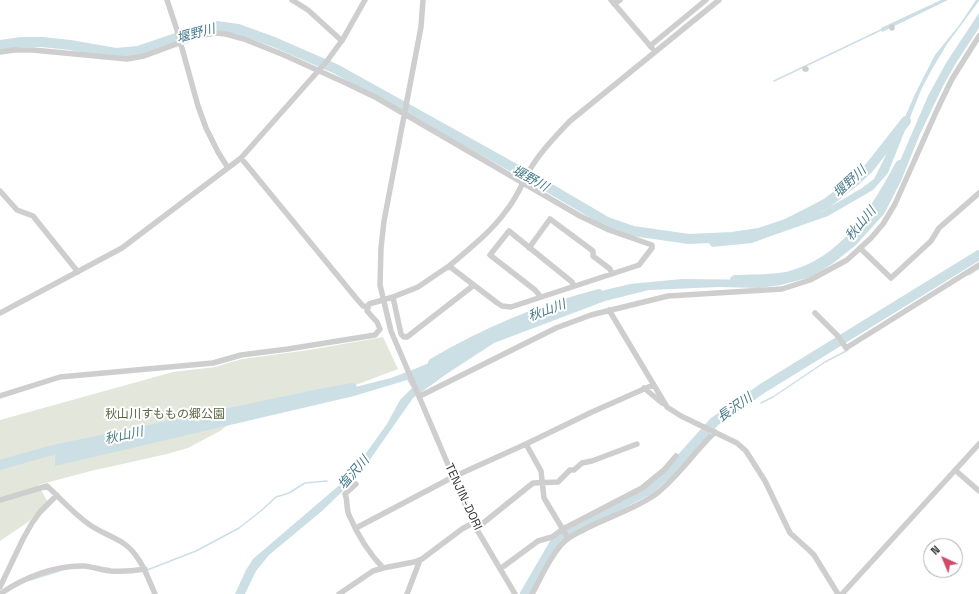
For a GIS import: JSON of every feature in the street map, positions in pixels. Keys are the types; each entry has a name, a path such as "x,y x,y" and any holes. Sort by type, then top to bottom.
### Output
{"street":[{"path":"167,0 181,42 198,106 206,128 228,168"},
{"path":"292,0 308,10 342,41"},
{"path":"0,313 122,248 241,158 327,61 342,41 365,0"},
{"name":"TENJIN-DORI","path":"423,0 421,27 384,221 381,248 380,285 391,331 406,362 453,477 475,526 515,594"},
{"path":"620,0 612,2 655,52"},
{"path":"368,307 369,304 393,298 418,287 449,266 478,241 499,221 508,209 536,160 550,142 570,121 719,0"},
{"path":"650,46 703,1 708,9"},
{"path":"0,52 33,50 127,59 144,56 198,36 216,33 244,39 319,69 371,95 580,216 609,230 652,245 652,248 639,265 511,307 502,306 449,266"},
{"path":"420,396 556,328 591,315 668,296 782,289 810,280 847,260 871,238 883,224 895,204 940,104 962,62 979,36"},
{"path":"241,158 356,298 363,306 368,307"},
{"path":"0,191 18,210 33,216 78,272"},
{"path":"860,248 891,278 930,241 939,228 979,193"},
{"path":"529,248 550,219 593,251 593,256 610,269 612,274"},
{"path":"541,298 535,290 490,255 509,231 572,282 574,286"},
{"path":"815,312 838,336 846,348 979,265"},
{"path":"393,298 401,334 404,337 407,337 474,285"},
{"path":"0,396 60,377 213,363 240,355 375,335 380,329 377,322 367,310 368,307"},
{"path":"609,310 667,407"},
{"path":"356,528 453,477 653,385"},
{"path":"644,388 667,407 681,416 737,443 746,451 765,481 790,533 814,555 838,594"},
{"path":"532,594 554,555 568,538 603,520 644,502 673,478 714,431"},
{"path":"526,444 541,472 544,498 568,538"},
{"path":"339,594 366,574 383,568 420,560 462,529 475,526 533,483 558,482 570,470 574,470 582,463 592,461 637,444"},
{"path":"842,594 979,444"},
{"path":"500,569 538,541 552,537 563,529 642,488 664,470 676,456"},
{"path":"955,470 979,490"},
{"path":"356,484 345,494 347,499 348,514 368,550 383,568"},
{"path":"0,500 47,486 90,525 123,543 130,549 145,569 155,594"},
{"path":"0,587 32,523 40,512 57,495"},
{"path":"407,594 420,560"},
{"path":"0,594 21,582 60,568 83,566 127,572 145,569"}],"green space":[{"name":"秋山川すももの郷公園","path":"383,337 398,369 353,386 316,392 252,406 220,431 188,448 38,485 48,502 28,522 0,541 0,420 173,372 215,367 242,359 309,350"}],"water":[{"path":"941,0 948,0 882,32 881,28"},
{"path":"976,0 979,1 947,44 931,71 921,90 888,173 873,190 828,216 752,243 712,247 707,241 743,237 766,232 823,211 862,188 874,179 935,55 960,24"},
{"name":"塩沢川","path":"979,13 979,28 943,86 920,134 901,181 884,214 856,245 832,264 811,277 781,285 759,288 719,287 649,290 605,301 494,343 413,398 369,461 347,487 322,511 269,555 256,571 245,594 235,594 253,559 343,482 387,424 400,400 412,388 407,380 354,396 55,466 55,454 300,401 391,378 605,290 630,284 682,279 777,280 807,273 829,260 853,241 881,205 928,96 946,63"}],"waterway":[{"name":"堰野川","path":"0,45 22,42 42,42 116,53 138,51 217,26 238,29 274,42 336,69 534,179 607,222 633,231 689,239 732,237 759,233 786,224 827,203 869,168 906,121"},
{"path":"774,81 883,29"},
{"name":"秋山川","path":"735,280 770,279 790,276 809,269 827,259 842,247 869,217 900,165"},
{"name":"長沢川","path":"525,594 557,539 571,530 650,489 668,473 714,422 763,388 979,255"},
{"path":"969,275 979,268"},
{"name":"秋山川","path":"433,363 452,352 513,323 556,307 599,294"},
{"path":"761,403 773,397 825,362 848,350"},
{"name":"秋山川","path":"0,465 49,451 352,388"},
{"path":"147,570 196,551 239,528 276,497 289,493 305,483 327,481"},
{"path":"30,580 59,571"}]}
